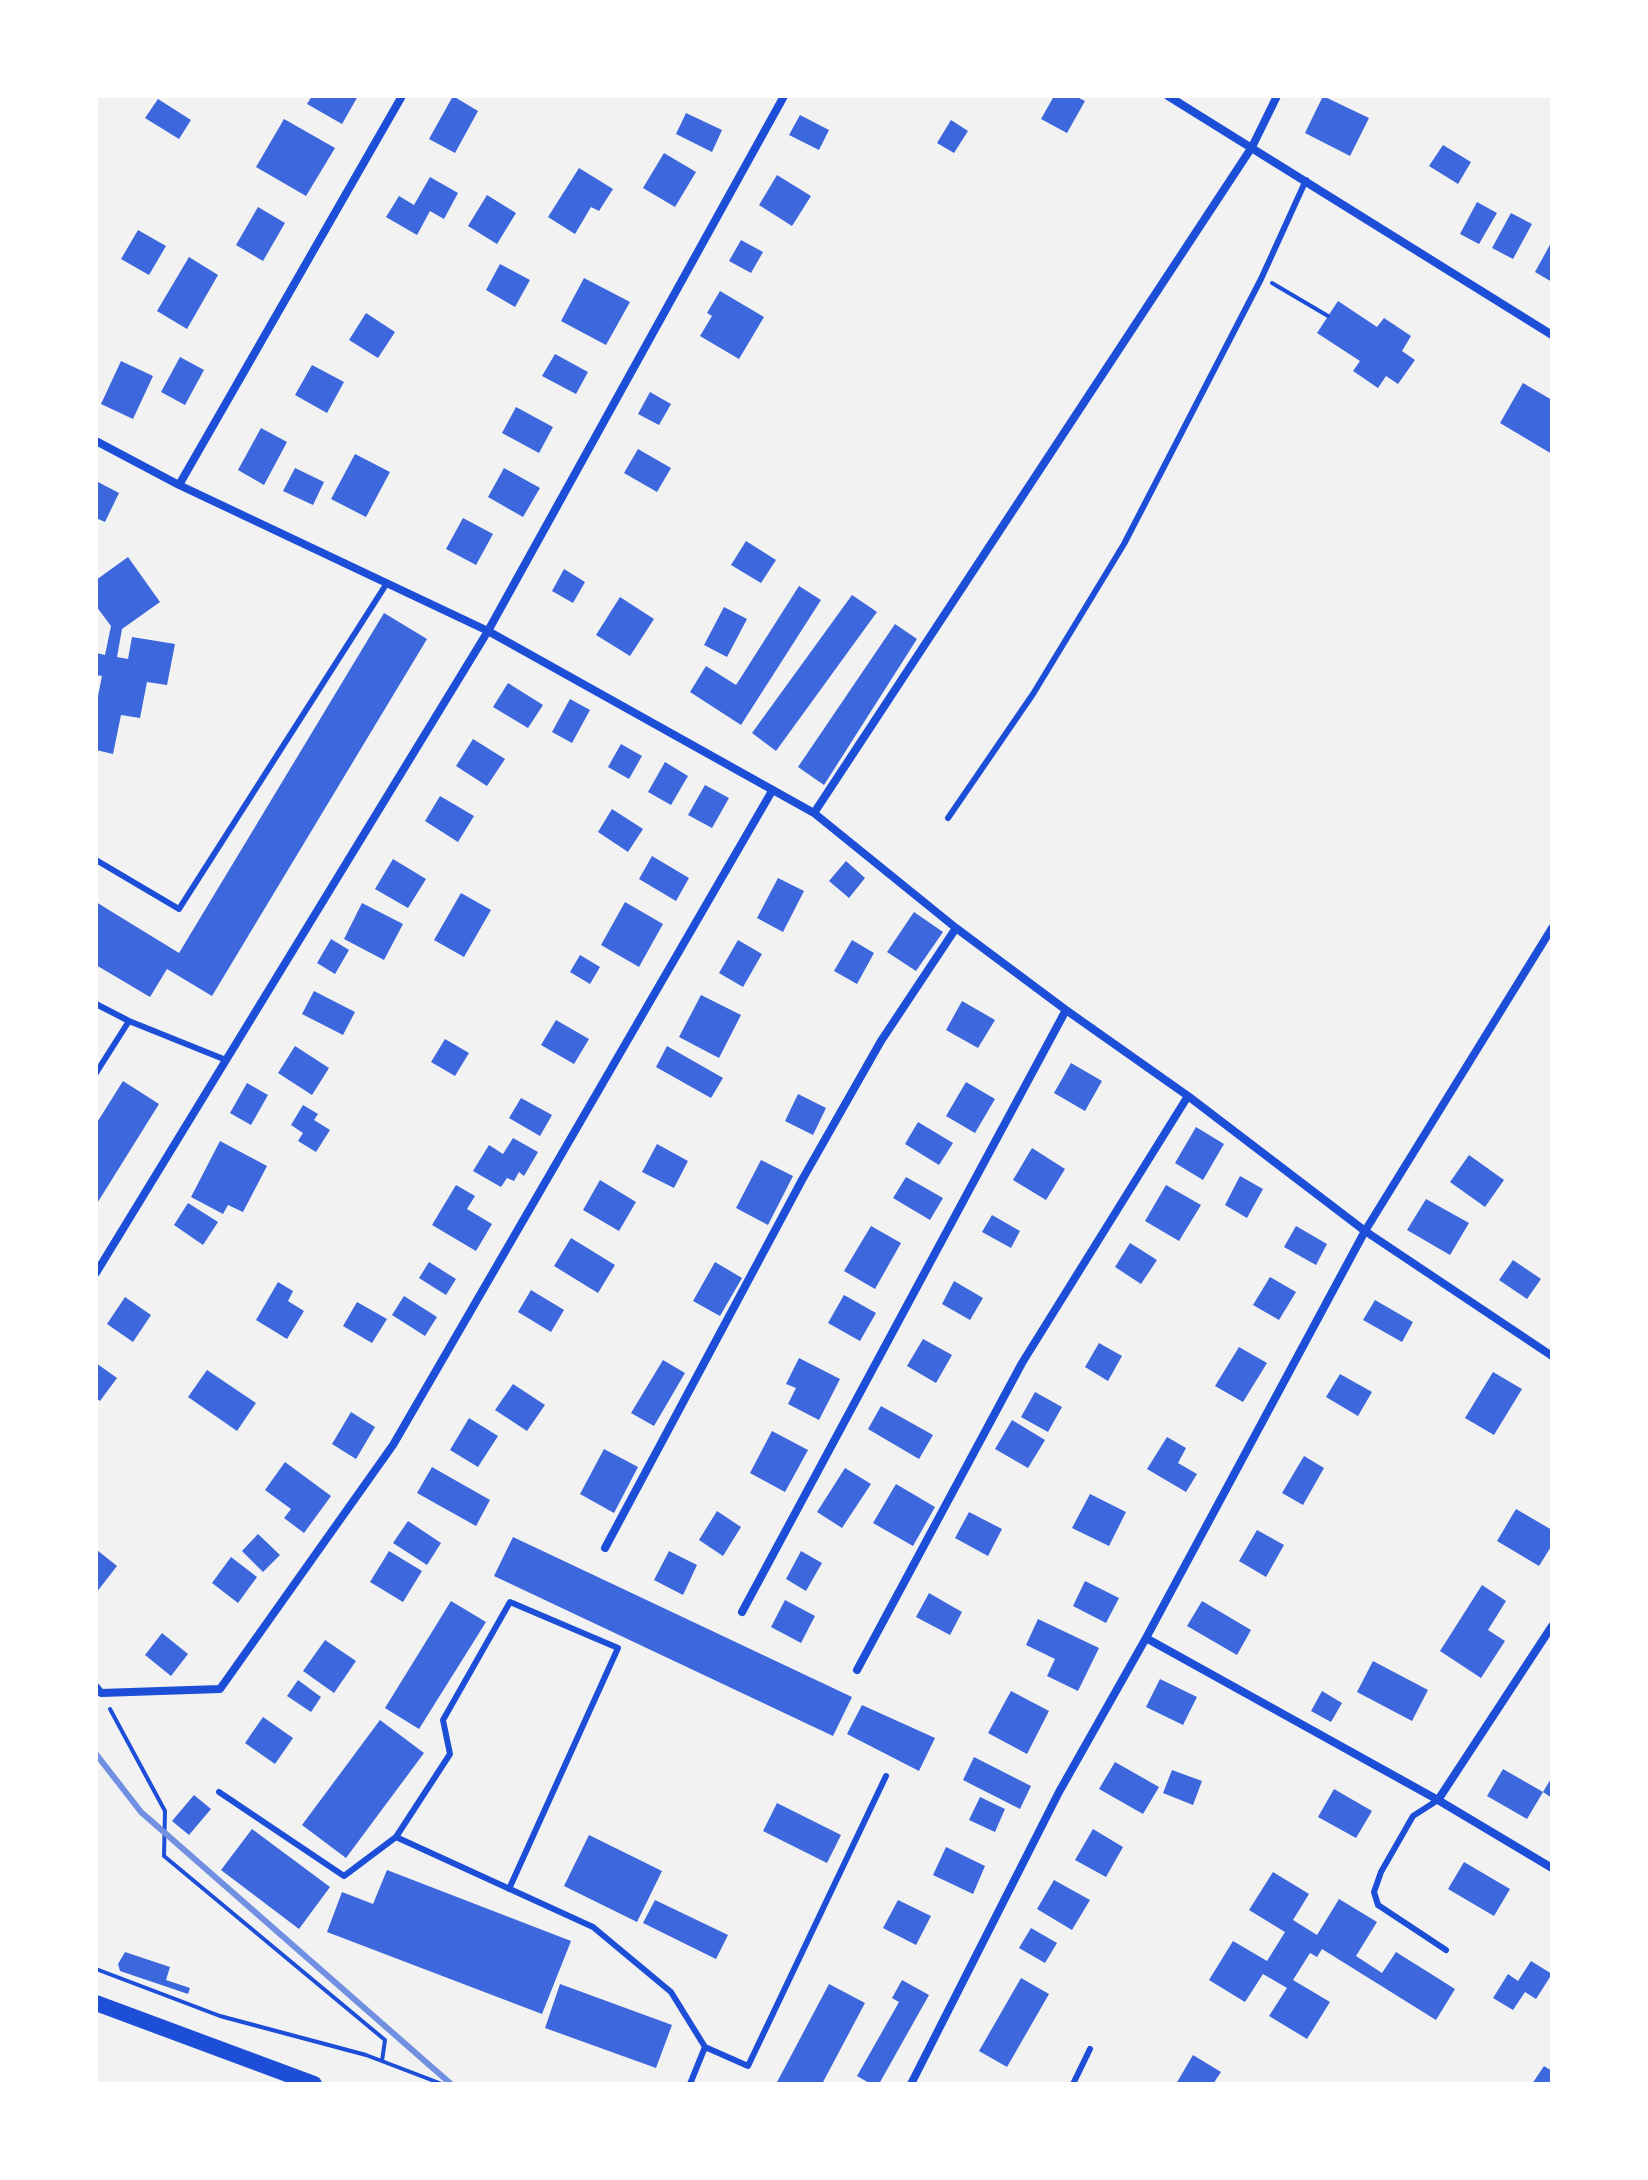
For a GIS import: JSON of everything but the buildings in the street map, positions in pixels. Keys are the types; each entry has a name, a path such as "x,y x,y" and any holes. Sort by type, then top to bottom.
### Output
{"main road":[{"path":"96,2003 314,2084"}],"street":[{"path":"179,485 402,96"},
{"path":"96,1273 488,631 784,96"},
{"path":"1168,96 1552,335"},
{"path":"814,813 1252,147 1277,96"},
{"path":"96,441 179,485 488,631 814,813 956,928 1188,1096 1365,1231 1552,1356"},
{"path":"98,1690 220,1689 393,1445 772,791"},
{"path":"605,1548 802,1180 881,1041 956,928"},
{"path":"911,2084 1059,1792 1146,1638 1365,1231 1552,928"},
{"path":"742,1612 1066,1010"},
{"path":"857,1670 1022,1363 1188,1096"},
{"path":"1438,1800 1552,1626"},
{"path":"1146,1638 1438,1800 1552,1868"}],"lane":[{"path":"948,818 1033,694 1124,544 1261,279 1306,180"},
{"path":"96,860 179,909 387,583"},
{"path":"96,1004 129,1021 226,1060"},
{"path":"96,1073 129,1021"},
{"path":"219,1792 344,1876 396,1837 450,1754 443,1720 510,1602 618,1648 509,1889"},
{"path":"396,1837 593,1927 671,1992 705,2047 748,2066 886,1776"},
{"path":"1438,1800 1413,1816 1381,1872 1374,1892 1378,1905 1446,1950"},
{"path":"690,2084 705,2047"},
{"path":"1073,2084 1090,2049"}],"path":[{"path":"1261,279 1281,287 1328,316"},
{"path":"98,1690 165,1811 164,1856 385,2040 382,2061"},
{"path":"96,1969 220,2016 382,2061 442,2084"}],"railway":[{"path":"96,1754 141,1812 451,2084"}]}
